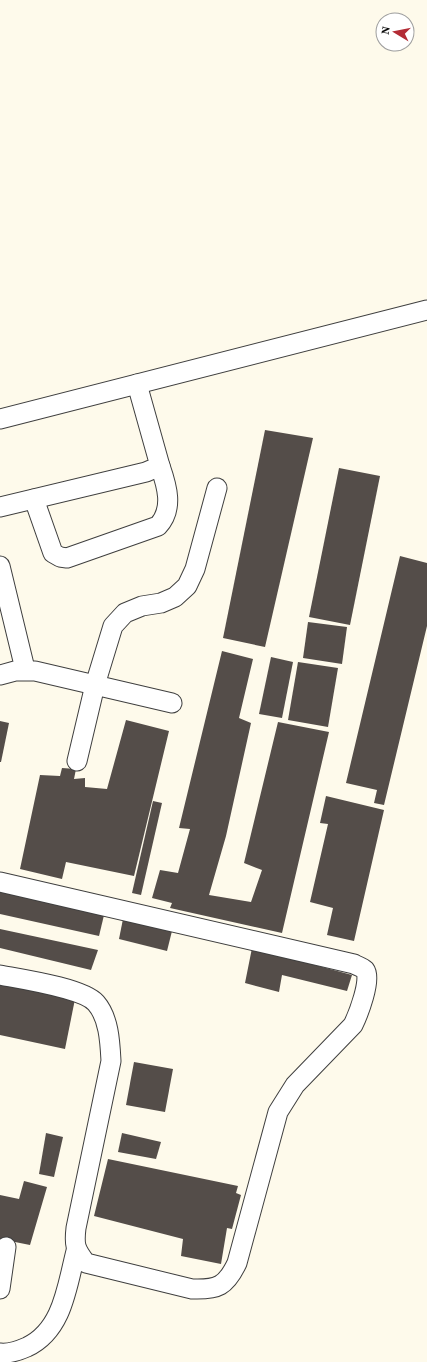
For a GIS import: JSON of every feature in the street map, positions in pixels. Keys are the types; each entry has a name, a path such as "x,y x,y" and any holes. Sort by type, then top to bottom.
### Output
{"street":[{"path":"0,419 427,310"},
{"path":"34,499 53,553 60,557 67,558 158,526 165,516 168,498 167,485 160,466 137,384"},
{"path":"0,507 146,472 160,466"},
{"path":"77,761 95,685 113,626 125,613 142,606 161,603 175,597 187,586 194,568 217,488"},
{"path":"0,566 25,670"},
{"path":"0,675 25,670 172,703"},
{"path":"0,882 354,964 364,970 367,974 359,1014 353,1024 295,1085 278,1112 237,1263 230,1279 219,1287 207,1290 192,1289 86,1263 76,1251"},
{"path":"0,975 75,991 96,1002 105,1020 110,1040 111,1061 76,1228 74,1242 76,1251 61,1309 56,1321 49,1330 32,1344 17,1352 0,1353"},
{"path":"0,1289 6,1247"}],"building":[{"path":"265,430 313,438 265,647 223,638"},
{"path":"339,468 380,476 350,625 309,617"},
{"path":"400,556 427,563 427,626 384,805 374,803 377,790 346,783"},
{"path":"308,622 347,627 342,664 303,658"},
{"path":"222,651 253,659 239,718 251,723 226,836 209,895 251,902 262,870 244,863 278,722 329,732 282,933 170,908 172,903 152,898 160,870 178,873 190,829 179,828"},
{"path":"271,657 293,662 282,718 259,714"},
{"path":"298,662 338,668 328,727 288,720"},
{"path":"126,720 169,731 134,876 66,862 62,879 20,869 40,775 60,776 62,768 76,769 74,779 85,778 85,787 107,789"},
{"path":"0,721 9,723 1,762 0,762"},
{"path":"326,796 384,810 354,941 327,935 333,908 310,902 328,824 320,823"},
{"path":"153,801 162,803 141,895 132,893"},
{"path":"0,888 105,911 99,936 0,914"},
{"path":"123,919 172,931 167,951 119,939"},
{"path":"0,929 98,950 91,970 0,948"},
{"path":"252,948 352,975 347,991 282,975 279,992 245,983"},
{"path":"0,978 76,994 65,1049 0,1035"},
{"path":"134,1062 173,1069 165,1112 126,1105"},
{"path":"46,1133 63,1137 54,1177 39,1174"},
{"path":"122,1133 161,1142 156,1159 118,1152"},
{"path":"108,1159 238,1186 236,1193 241,1195 232,1229 227,1228 221,1264 181,1256 183,1239 94,1216"},
{"path":"24,1181 47,1187 30,1245 0,1239 0,1195 19,1199"}]}
